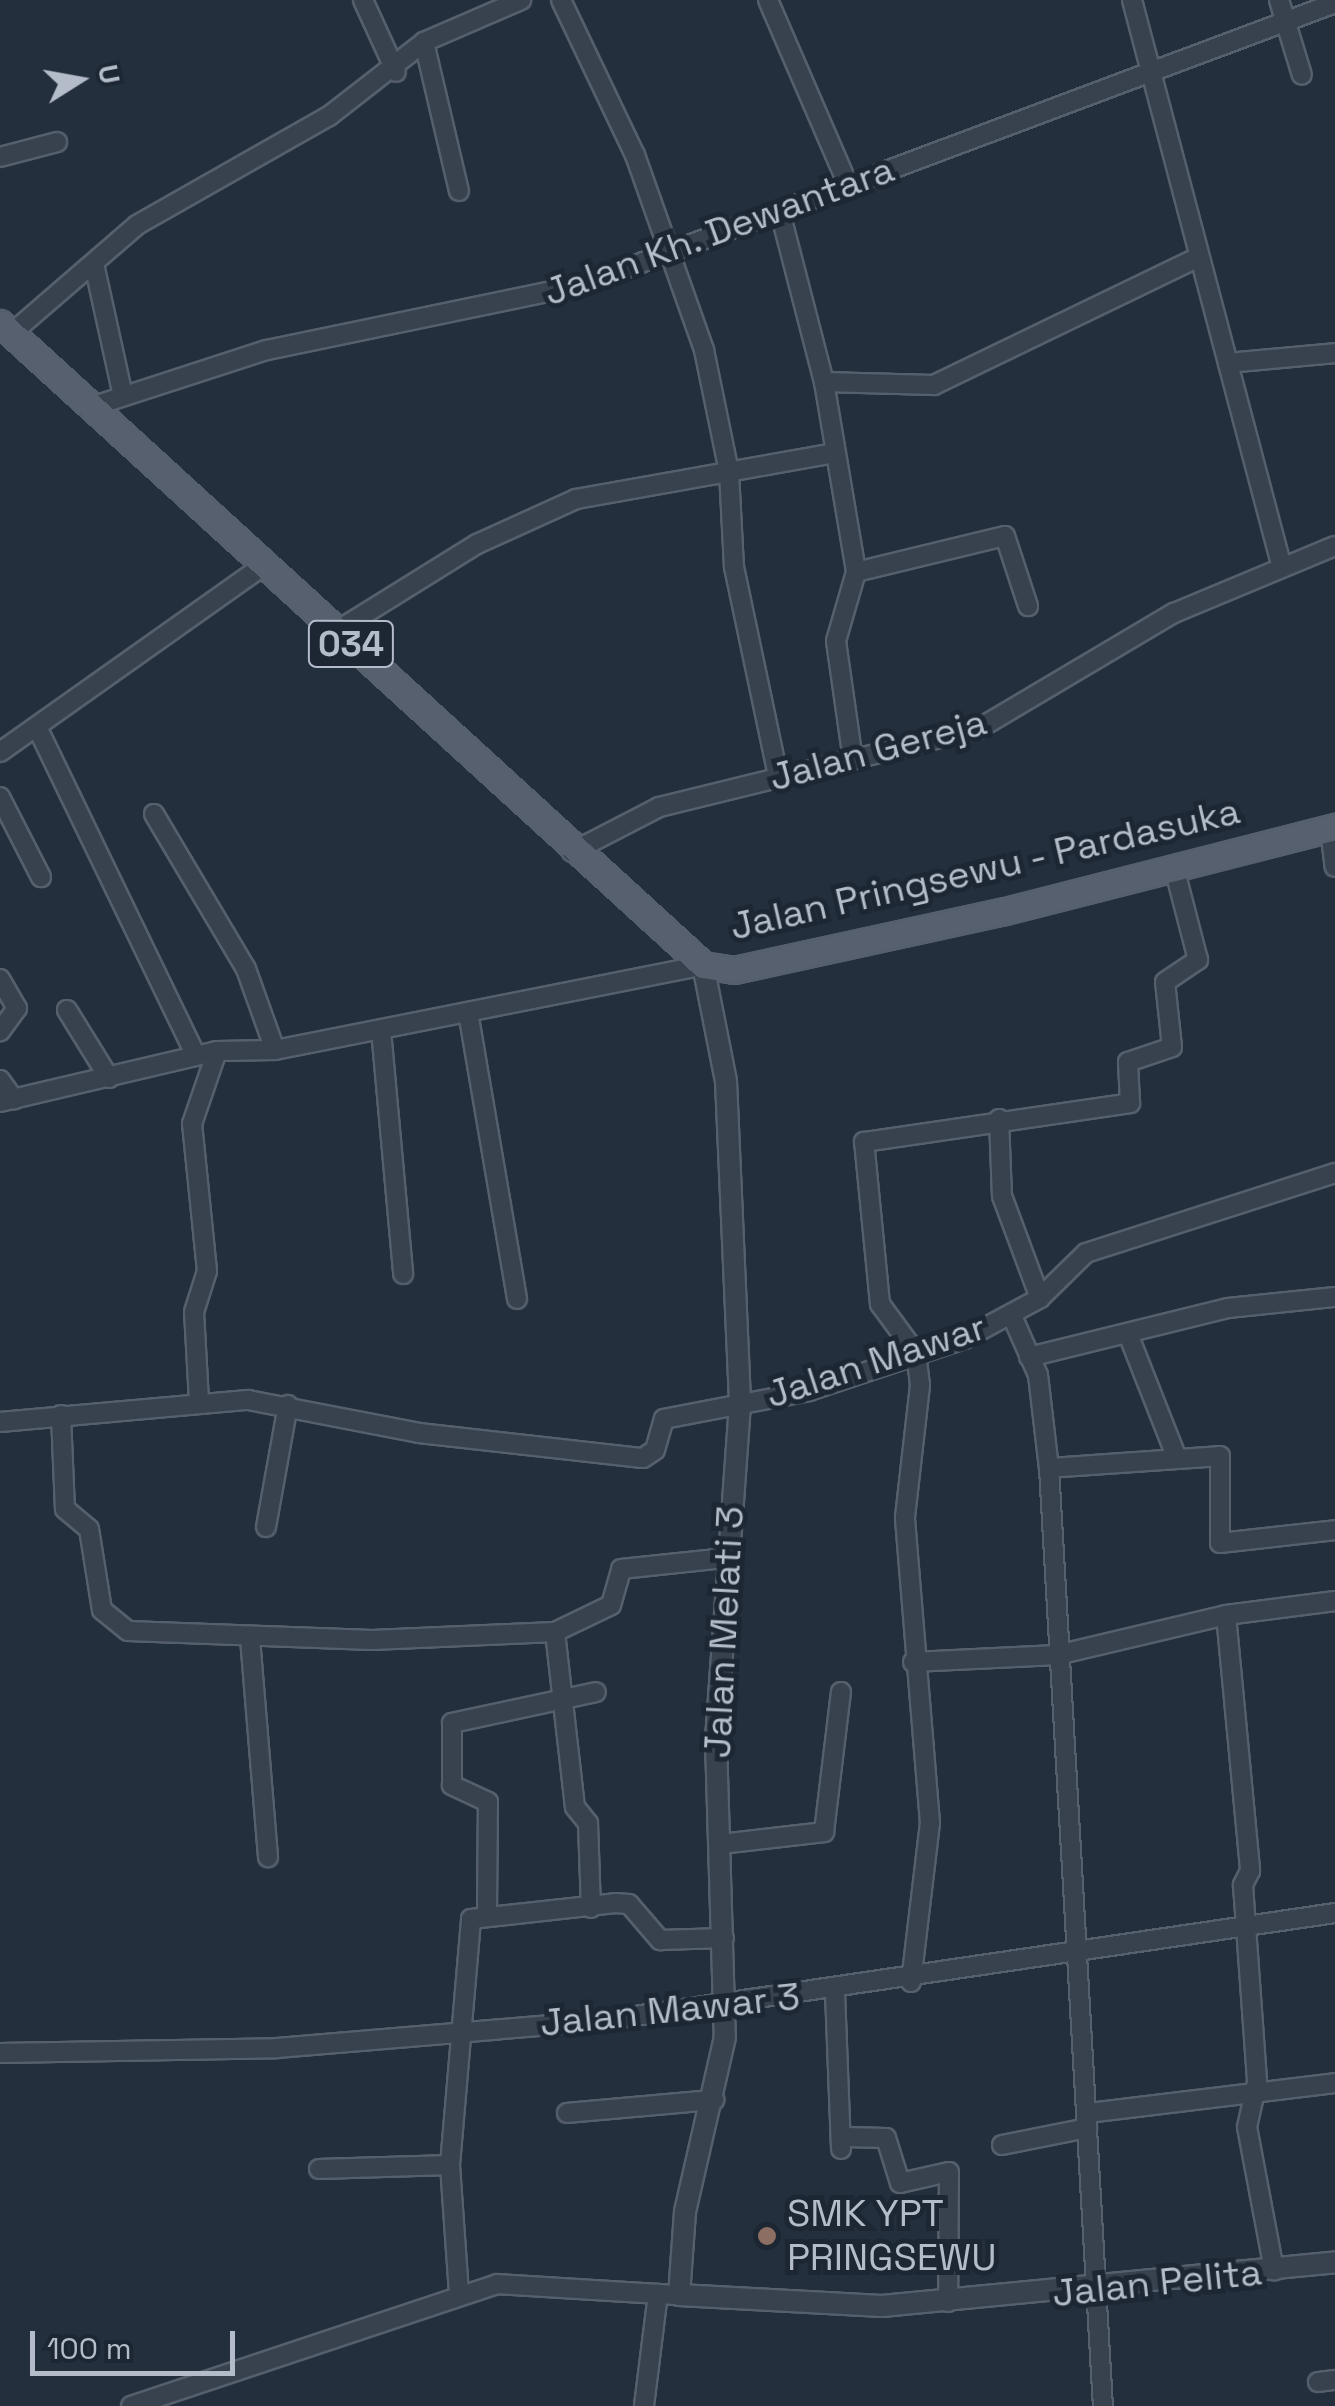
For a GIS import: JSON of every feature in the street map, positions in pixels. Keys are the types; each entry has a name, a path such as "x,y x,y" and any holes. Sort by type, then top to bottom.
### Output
{"main road":[{"name":"Jalan Pringsewu - Pardasuka","path":"6,328 88,408 337,630 572,852 702,965 734,970 1332,828"}],"street":[{"path":"364,0 396,72"},
{"path":"6,328 94,264 136,225 396,72 424,42 522,0"},
{"path":"561,0 674,251 729,472 734,567 778,776"},
{"path":"768,0 849,186"},
{"path":"1132,0 1281,564"},
{"name":"Jalan Kh. Dewantara","path":"88,408 122,391 412,314 554,293 849,186 1152,66 1280,8 1335,2"},
{"path":"1280,8 1302,75"},
{"path":"424,42 459,191"},
{"path":"0,156 57,142"},
{"path":"780,212 824,382 856,572 836,640 853,760"},
{"path":"824,382 934,385 1199,256"},
{"path":"94,264 122,391"},
{"path":"1228,363 1335,353"},
{"path":"337,630 477,544 576,500 836,453"},
{"path":"856,572 1004,536 1028,606"},
{"name":"Jalan Gereja","path":"572,852 659,806 980,728 1174,613 1281,564 1335,546"},
{"path":"0,752 264,566"},
{"path":"37,727 196,1056"},
{"path":"0,797 41,878"},
{"path":"154,814 246,968 275,1050"},
{"path":"1332,828 1335,867"},
{"path":"911,1982 930,1823 913,1662 906,1468 916,1354 880,1304 864,1142 999,1119 1124,1106 1128,1062 1172,1047 1165,982 1198,960 1174,867"},
{"path":"0,1080 7,1100 218,1051 275,1050 702,965"},
{"name":"Jalan Melati 3","path":"668,2294 714,2100 723,2004 721,1844 726,1558 740,1404 726,1081 702,965"},
{"path":"0,979 17,1008 0,1031"},
{"path":"66,1010 108,1078"},
{"path":"468,1012 516,1299"},
{"path":"381,1030 404,1274"},
{"path":"199,1402 194,1312 207,1270 192,1124 218,1051"},
{"path":"999,1119 1002,1196 1040,1298"},
{"name":"Jalan Mawar","path":"288,1406 419,1433 643,1458 655,1450 664,1419 740,1404 916,1354 1012,1316 1040,1298 1086,1253 1335,1173"},
{"path":"1029,1357 1228,1308 1335,1297"},
{"path":"1012,1316 1029,1357 1049,1468 1071,1952 1088,2120 1103,2406"},
{"path":"1128,1334 1176,1456"},
{"path":"0,1422 199,1402 288,1406 266,1527"},
{"path":"61,1415 63,1501 89,1529 98,1602 114,1626 250,1638 555,1632 611,1605 621,1569 726,1558"},
{"path":"1049,1468 1176,1456 1220,1456 1220,1543 1335,1530"},
{"path":"913,1662 1057,1655 1226,1615 1335,1601"},
{"path":"1226,1615 1250,1866 1246,1928 1256,2064 1248,2095 1274,2270"},
{"path":"555,1632 575,1807 586,1811 592,1908"},
{"path":"250,1638 268,1856"},
{"path":"488,1912 488,1802 452,1785 452,1723 561,1694 596,1692"},
{"path":"721,1844 824,1832 841,1692"},
{"path":"459,2294 450,2165 466,2032 471,1919 488,1912 629,1904 644,1928 675,1944 724,1938"},
{"name":"Jalan Mawar 3","path":"0,2053 466,2032 911,1982 1071,1952 1335,1913"},
{"path":"834,1992 843,2143 886,2138 900,2183 949,2172 948,2302"},
{"path":"1002,2145 1088,2120 1335,2083"},
{"path":"567,2113 714,2100"},
{"path":"319,2168 450,2165"},
{"name":"Jalan Pelita","path":"668,2294 948,2302 1335,2262"},
{"path":"130,2406 459,2294 528,2283 668,2294 644,2406"}],"place":[{"name":"SMK YPT PRINGSEWU","path":"767,2236"}]}
